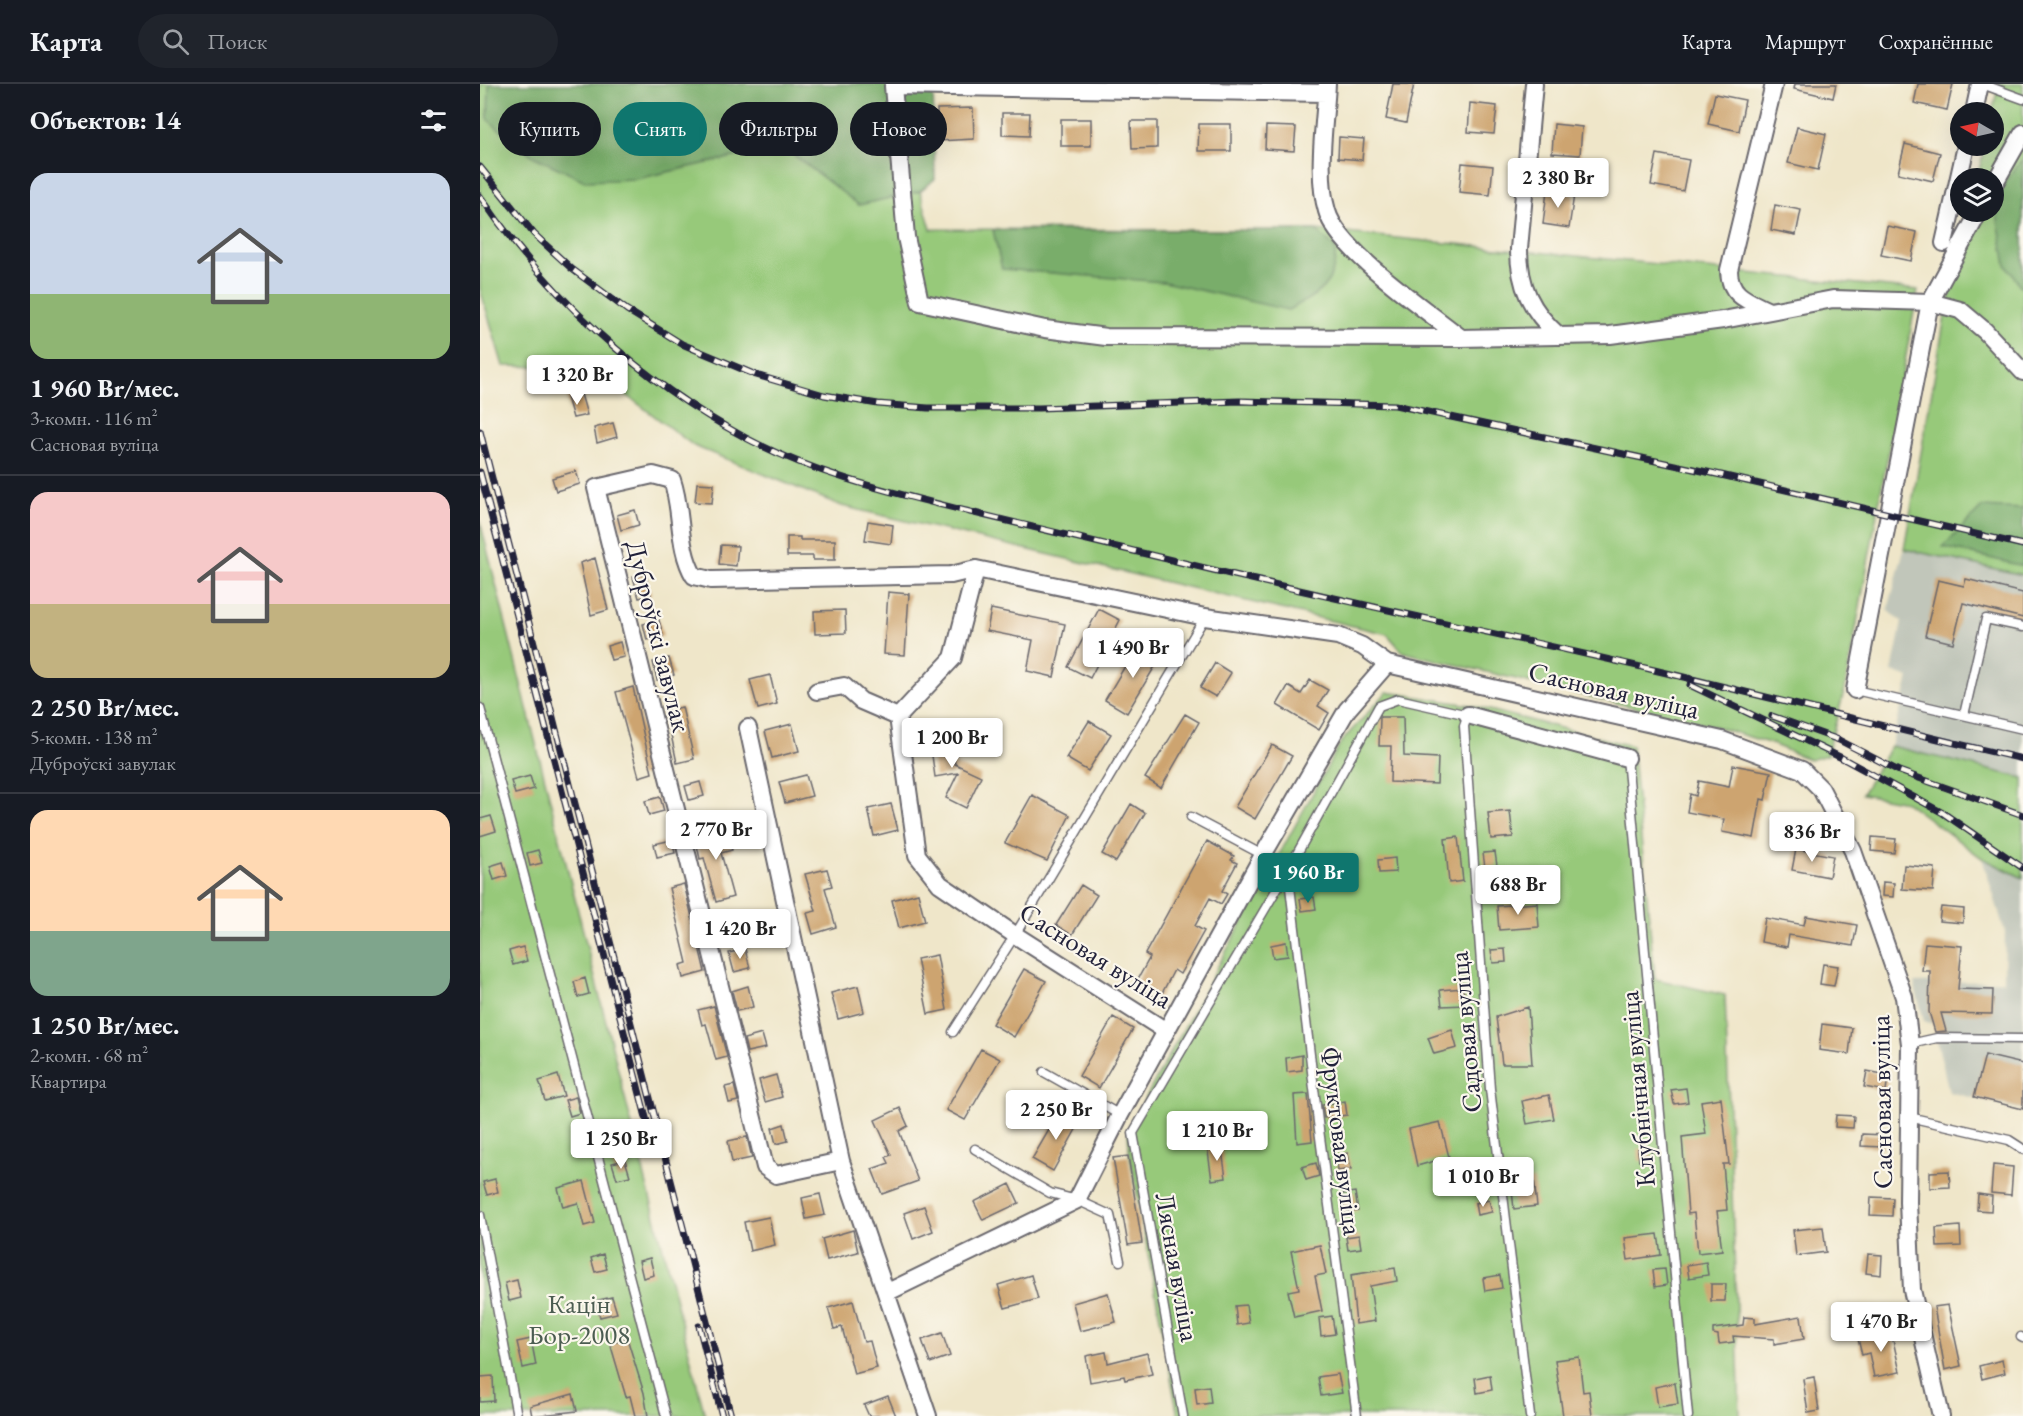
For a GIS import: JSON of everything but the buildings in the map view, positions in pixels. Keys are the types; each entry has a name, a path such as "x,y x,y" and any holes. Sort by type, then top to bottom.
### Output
{"street":[{"path":"1533,84 1519,270 1524,290 1533,309 1559,336"},
{"path":"1769,311 1735,292 1731,286 1729,270 1773,84"},
{"path":"1976,102 1981,84"},
{"path":"1461,338 1350,249 1331,224 1323,184 1327,89 893,86 906,237 920,302 1045,329 1106,337 1461,338 1610,335 1724,320 1833,299 1930,302 1960,310 1985,331 2023,372"},
{"path":"2003,168 2023,133"},
{"path":"1944,243 1964,156"},
{"path":"1855,690 1930,302 1974,222"},
{"name":"Дуброўскі завулак","path":"841,1161 776,1174 765,1167 596,488 653,476 672,480 678,497 686,561 694,576 711,580 951,575 976,569"},
{"path":"817,691 844,686 861,701 898,717 952,658 976,569"},
{"name":"Сасновая вуліца","path":"976,569 1205,617 1338,636 1362,646 1387,664 1722,740 1802,770 1821,789 1853,851 1904,997 1910,1044 1908,1202 1912,1290 1941,1416"},
{"name":"Сасновая вуліца","path":"898,717 917,855 940,884 1015,935 1166,1031 1263,855 1347,710 1387,664"},
{"path":"1468,715 1627,758"},
{"path":"748,728 841,1161 888,1292 927,1415"},
{"path":"888,1292 1077,1200 1166,1031"}],"lane":[{"path":"1981,84 2023,99"},
{"path":"953,1032 1015,935 1205,617"},
{"path":"1964,716 1986,620 2023,627"},
{"path":"1855,690 2023,729"},
{"name":"Лясная вуліца","path":"1183,1416 1133,1133 1288,870 1379,706 1398,699 1468,715"},
{"path":"480,708 666,1416"},
{"name":"Садовая вуліца","path":"1468,715 1464,726 1489,1078 1530,1416"},
{"name":"Клубнічная вуліца","path":"1627,758 1688,1416"},
{"path":"1191,817 1263,855"},
{"name":"Фруктовая вуліца","path":"1288,870 1318,1122 1357,1416"},
{"path":"1910,1044 1937,1038 2023,1039"},
{"path":"1044,1071 1120,1115"},
{"path":"1909,1117 2009,1140 2023,1149"},
{"path":"975,1149 1050,1193 1077,1200 1110,1215 1120,1261"},
{"path":"480,1215 517,1416"}],"shaded area":[{"path":"1904,549 2023,575 2023,778 1891,746 1909,678 1892,672 1902,622 1888,610"},
{"path":"1982,858 2023,878 2023,1110 1949,1092 1933,1024 1924,1021 1914,983 2004,981 2005,932"}],"green space":[{"path":"480,84 489,84 488,120 498,124 498,156 578,156 636,179 738,156 795,156 859,205 920,191 931,229 1316,230 1918,290 1845,688 1827,755 1810,760 1772,744 1720,728 1403,652 1387,634 842,506 694,446 591,368 503,366 480,289"},
{"path":"489,84 933,84 933,102 850,102 850,156 935,156 935,179 920,191 859,205 795,156 838,156 838,102 719,102 719,156 738,156 636,179 585,181 533,156 601,156 601,102 498,102 498,128 488,120"},
{"path":"1999,84 2023,84 2023,575 1904,549 1944,322 1967,222 2004,222 2004,168 1980,168 1982,156 2004,156 2004,102 1994,102"},
{"path":"2023,158 2023,290 2006,265 1998,222 2004,222 2004,184"},
{"path":"993,230 1316,230 1335,248 1335,260 1333,271 1324,287 1288,310 1164,282 1002,269"},
{"path":"1982,507 2023,509 2023,566 1943,547"},
{"name":"Кацін Бор-2008","path":"480,521 705,1416 480,1416"},
{"path":"1387,692 1470,705 1632,746 1655,979 1725,995 1740,1416 1178,1416 1129,1150 1128,1130 1341,742"},
{"path":"1891,746 2023,778 2023,878 1982,858 1906,802 1862,794"}],"railway":[{"path":"480,167 534,234 572,269 627,310 682,344 756,375 824,395 878,404 928,408 1039,408 1239,401 1395,405 1721,475 2023,545"},
{"path":"480,196 535,268 599,333 633,363 669,390 746,438 828,473 970,512 1301,591 1654,670 2023,759"},
{"path":"480,431 731,1416"},
{"path":"480,472 651,1137"},
{"path":"1690,685 1842,758 1943,813 2023,868"},
{"path":"1772,716 1839,740 1899,771 2023,815"},
{"path":"699,1326 722,1416"}]}
